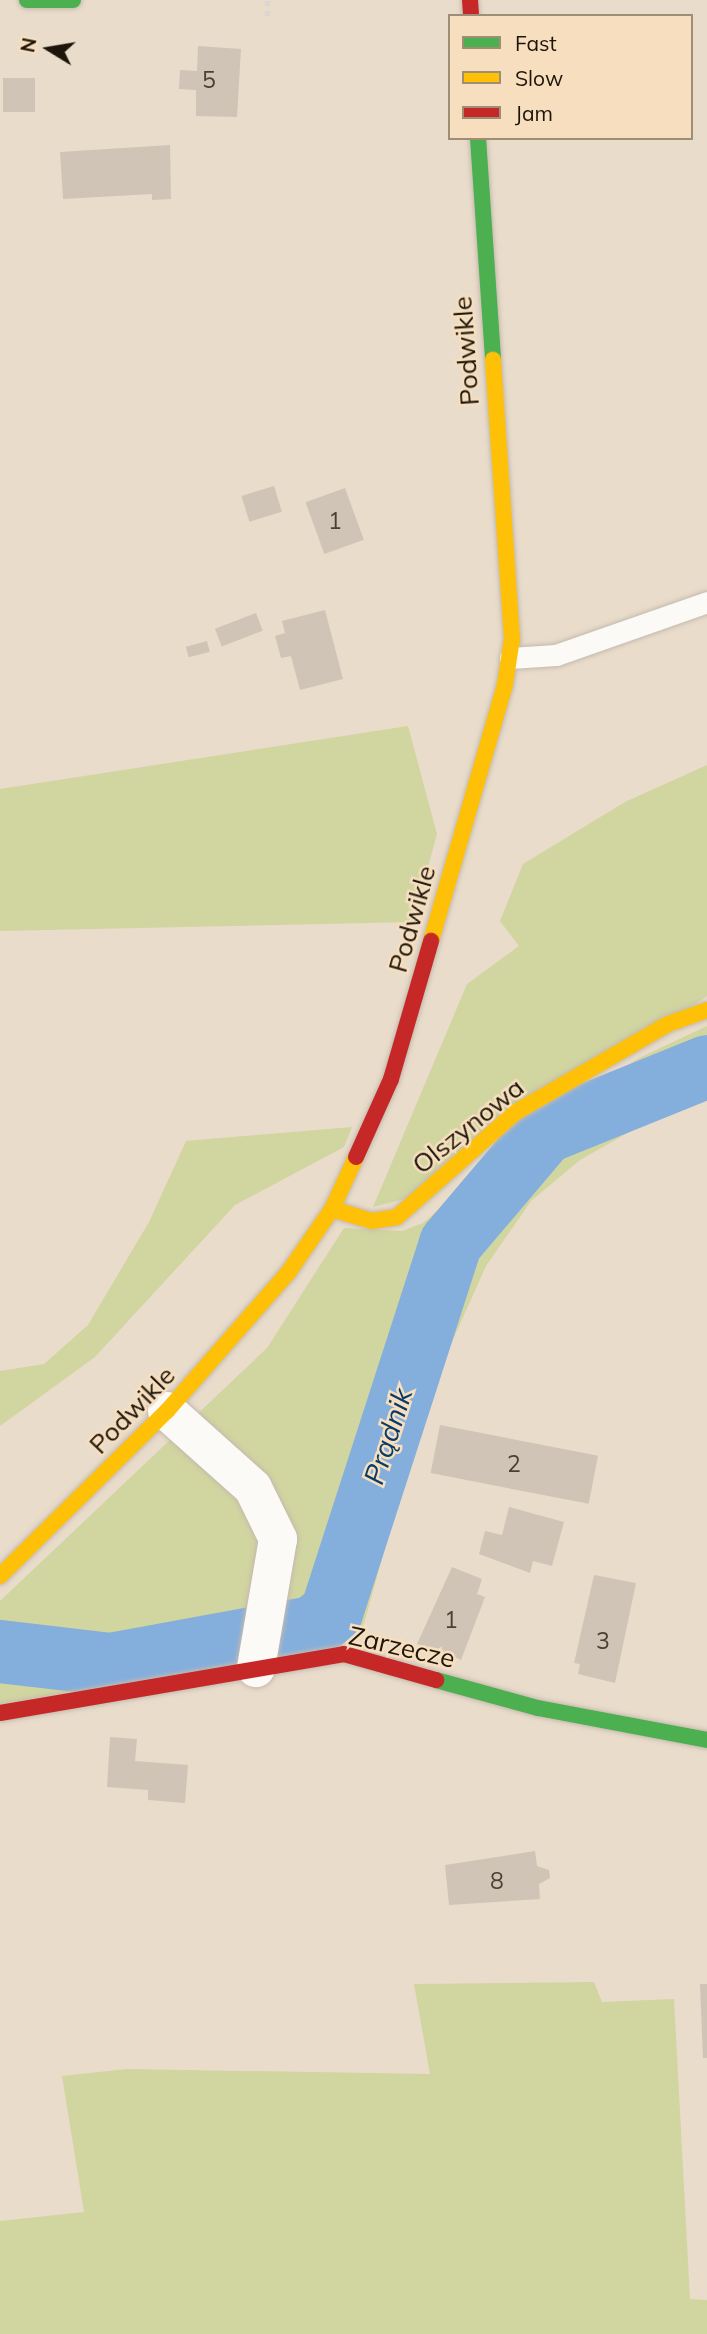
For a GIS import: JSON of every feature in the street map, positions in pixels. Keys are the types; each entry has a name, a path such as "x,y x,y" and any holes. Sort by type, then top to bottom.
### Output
{"street":[{"path":"27,0 73,0"},
{"name":"Podwikle","path":"0,1576 167,1411 250,1322 332,1209 391,1079 510,658 512,597 478,140"},
{"name":"Olszynowa","path":"332,1209 372,1221 397,1217 516,1112 668,1024 707,1010"},
{"path":"167,1411 253,1488 278,1539 257,1664"},
{"name":"Zarzecze","path":"0,1713 257,1664 344,1654 538,1708 707,1740"}],"lane":[{"path":"510,658 547,658 707,602"}],"path":[{"path":"267,0 267,16"}],"green space":[{"path":"408,726 437,834 413,922 0,931 0,789"},
{"path":"707,765 707,996 405,1199 373,1207 467,984 519,946 500,921 523,864 625,802"},
{"path":"707,1026 707,1088 580,1160 531,1201 486,1266 425,1402 364,1624 343,1644 0,1704 0,1601 267,1348 344,1228 402,1231 423,1223 541,1120 639,1058"},
{"path":"352,1127 344,1147 235,1205 95,1357 0,1426 0,1371 44,1364 88,1325 149,1222 186,1141"},
{"path":"594,1982 602,2002 674,1999 690,2299 707,2300 707,2334 0,2334 0,2221 84,2212 62,2076 127,2069 430,2074 414,1984"}],"building":[{"path":"198,46 241,49 237,117 196,116 196,90 179,89 180,70 197,71"},
{"path":"3,78 35,78 35,112 3,112"},
{"path":"170,145 171,199 152,200 152,194 63,199 60,152"},
{"path":"274,486 282,512 249,522 241,496"},
{"path":"345,488 364,540 324,554 306,502"},
{"path":"325,610 343,679 300,690 291,656 281,658 275,636 285,633 282,621"},
{"path":"256,613 263,631 222,647 215,629"},
{"path":"207,641 210,652 189,657 186,647"},
{"path":"440,1425 598,1456 589,1504 431,1473"},
{"path":"509,1507 564,1522 552,1566 533,1561 530,1573 479,1554 485,1531 502,1535"},
{"path":"452,1567 482,1579 477,1594 485,1597 461,1660 417,1644"},
{"path":"594,1575 636,1583 615,1683 578,1674 580,1664 574,1663"},
{"path":"110,1737 137,1739 135,1761 188,1765 185,1803 148,1800 148,1790 107,1787"},
{"path":"535,1851 537,1866 549,1870 550,1878 539,1884 540,1899 449,1905 445,1865"},
{"path":"700,1984 707,1984 707,2058 703,2058"}],"waterway":[{"name":"Prądnik","path":"0,1651 110,1664 312,1627 331,1612 450,1243 544,1132 707,1066"}],"traffic: fast":[{"path":"27,0 73,0"},
{"path":"478,140 493,360"},
{"path":"436,1680 538,1708 707,1740"}],"traffic: slow":[{"path":"431,941 505,684 512,639 493,360"},
{"path":"332,1209 372,1221 397,1217 516,1112 668,1024 707,1010"},
{"path":"0,1576 167,1411 288,1273 332,1209 356,1157"}],"traffic: jam":[{"path":"470,0 471,14"},
{"path":"356,1157 391,1079 431,941"},
{"path":"0,1713 344,1654 436,1680"}]}
